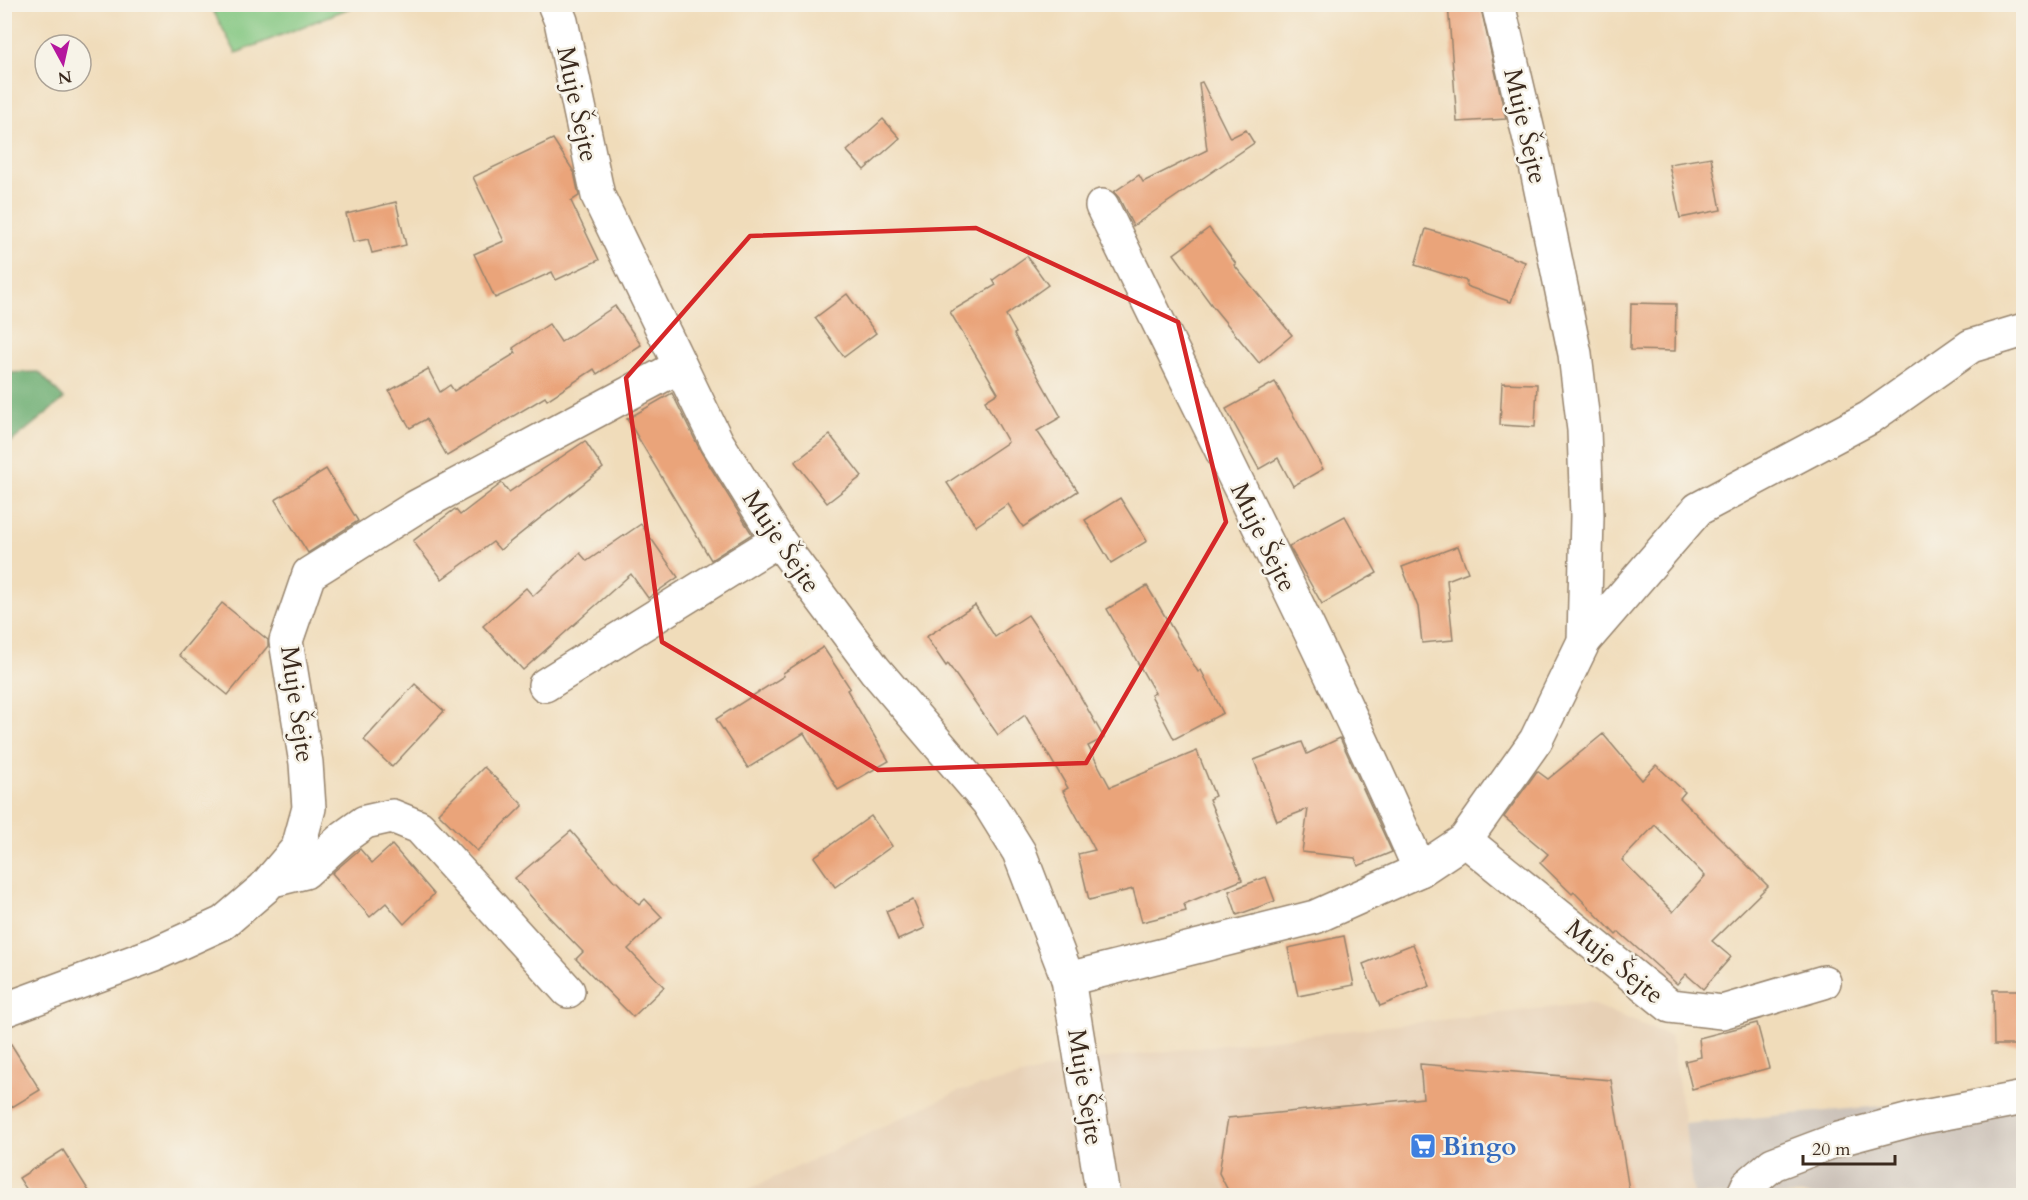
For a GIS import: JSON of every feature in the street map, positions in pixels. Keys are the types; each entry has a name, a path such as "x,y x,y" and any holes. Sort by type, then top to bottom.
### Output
{"street":[{"name":"Muje Šejte","path":"554,4 561,21 598,196 717,442 777,540 875,670 988,802 1019,852 1068,979 1103,1196"},
{"name":"Muje Šejte","path":"1498,4 1535,161 1575,354 1584,430 1587,516 1584,641"},
{"name":"Muje Šejte","path":"1102,206 1267,541 1378,774 1420,870"},
{"name":"Muje Šejte","path":"1068,979 1315,917 1420,870 1465,840 1536,740 1584,641 1698,509 1869,418 1971,346 2024,330"},
{"name":"Muje Šejte","path":"4,1010 155,954 223,923 264,888 298,848 309,808 306,763 286,640 309,574 416,507 680,366"},
{"path":"545,685 777,540"},
{"path":"270,881 305,872 364,822 393,816 419,826 568,991"},
{"name":"Muje Šejte","path":"1465,840 1670,1006 1722,1012 1824,982"},
{"path":"1743,1196 1749,1185 1773,1164 1839,1139 1918,1118 2024,1098"}],"highlighted area":[{"path":"976,228 1178,322 1226,522 1086,763 878,770 662,642 626,378 750,236"}],"shaded area":[{"path":"1589,1003 1671,1036 1685,1124 1693,1195 735,1196 957,1092 1081,1061"},
{"path":"2023,1093 2023,1195 1693,1195 1685,1124"}],"green space":[{"path":"210,5 357,5 236,53"},
{"path":"39,372 64,399 11,442 5,442 5,373"}],"building":[{"path":"1448,4 1480,4 1506,119 1457,122"},
{"path":"1202,82 1230,138 1246,130 1254,143 1133,226 1114,192 1139,175 1143,182 1207,150 1199,83"},
{"path":"883,119 900,138 864,170 847,151"},
{"path":"553,139 574,172 579,196 571,201 599,260 556,280 552,272 495,298 474,254 504,241 473,177"},
{"path":"1711,157 1721,210 1680,218 1669,164"},
{"path":"396,202 406,245 372,253 368,239 353,242 346,214"},
{"path":"1209,228 1236,264 1234,265 1292,335 1259,363 1213,307 1174,254"},
{"path":"1426,229 1525,262 1511,302 1466,286 1467,281 1415,265"},
{"path":"1027,256 1048,285 1006,315 1016,333 1014,334 1061,417 1037,431 1078,491 1023,527 1008,504 976,526 947,483 1008,442 985,401 998,393 950,312 996,285 993,280"},
{"path":"847,294 876,333 844,357 815,318"},
{"path":"1631,303 1676,304 1675,351 1630,350"},
{"path":"615,306 641,345 597,374 594,369 547,400 545,397 447,456 426,419 410,428 389,391 428,369 440,392 450,385 454,391 516,353 513,348 549,324 561,342"},
{"path":"1275,382 1323,469 1293,486 1278,458 1259,469 1226,409"},
{"path":"1502,383 1537,384 1535,427 1500,425"},
{"path":"672,393 701,452 752,534 711,560 627,419"},
{"path":"830,435 862,476 827,503 795,462"},
{"path":"585,441 603,468 500,550 493,542 442,579 413,541 455,509 460,515 502,483 509,492"},
{"path":"326,469 358,521 308,553 275,500"},
{"path":"1120,498 1147,541 1111,563 1085,520"},
{"path":"1345,516 1377,573 1322,604 1289,546"},
{"path":"641,524 678,577 648,598 631,574 523,670 483,626 526,588 533,596 580,553 587,561"},
{"path":"1458,546 1468,572 1447,580 1453,640 1422,643 1418,607 1402,567"},
{"path":"1147,586 1198,672 1201,670 1223,713 1174,739 1151,695 1155,693 1107,609"},
{"path":"222,603 268,640 268,646 228,695 179,655"},
{"path":"975,605 995,637 1028,615 1064,668 1104,738 1088,746 1110,787 1197,751 1215,796 1209,799 1242,880 1184,904 1186,911 1142,922 1133,889 1089,900 1078,854 1095,850 1063,791 1068,788 1025,715 998,735 926,637"},
{"path":"823,647 850,688 847,690 889,761 838,790 804,733 748,768 716,719 784,676 783,673"},
{"path":"415,684 444,711 392,767 364,740"},
{"path":"1603,734 1642,780 1656,765 1685,792 1680,798 1768,886 1712,941 1731,957 1703,989 1686,974 1677,984 1619,932 1616,935 1574,892 1572,894 1540,863 1548,854 1504,817 1537,771 1548,779","holes":["1655,825 1705,876 1673,912 1622,860"]},
{"path":"1340,738 1392,852 1358,866 1355,858 1302,852 1308,809 1277,821 1254,760 1302,742 1307,754"},
{"path":"484,767 523,805 477,851 438,813"},
{"path":"871,816 892,846 835,887 814,857"},
{"path":"571,831 615,882 639,905 645,899 662,917 628,949 664,987 633,1017 576,959 583,952 515,878"},
{"path":"392,845 434,894 404,924 386,903 370,917 332,873 360,849 372,863"},
{"path":"1266,877 1275,901 1237,915 1229,891"},
{"path":"913,900 925,928 898,940 886,911"},
{"path":"1344,936 1354,985 1298,996 1288,948"},
{"path":"1413,944 1430,986 1380,1006 1363,964"},
{"path":"1993,990 2024,990 2024,1045 1994,1045"},
{"path":"1757,1023 1769,1068 1692,1089 1685,1061 1701,1057 1699,1038"},
{"path":"4,1033 40,1090 4,1112"},
{"name":"Bingo","path":"1420,1064 1611,1080 1630,1196 1231,1196 1219,1173 1228,1118 1423,1098"},
{"path":"63,1150 92,1196 31,1196 19,1178"}],"place":[{"name":"Bingo","path":"1423,1146"}]}
